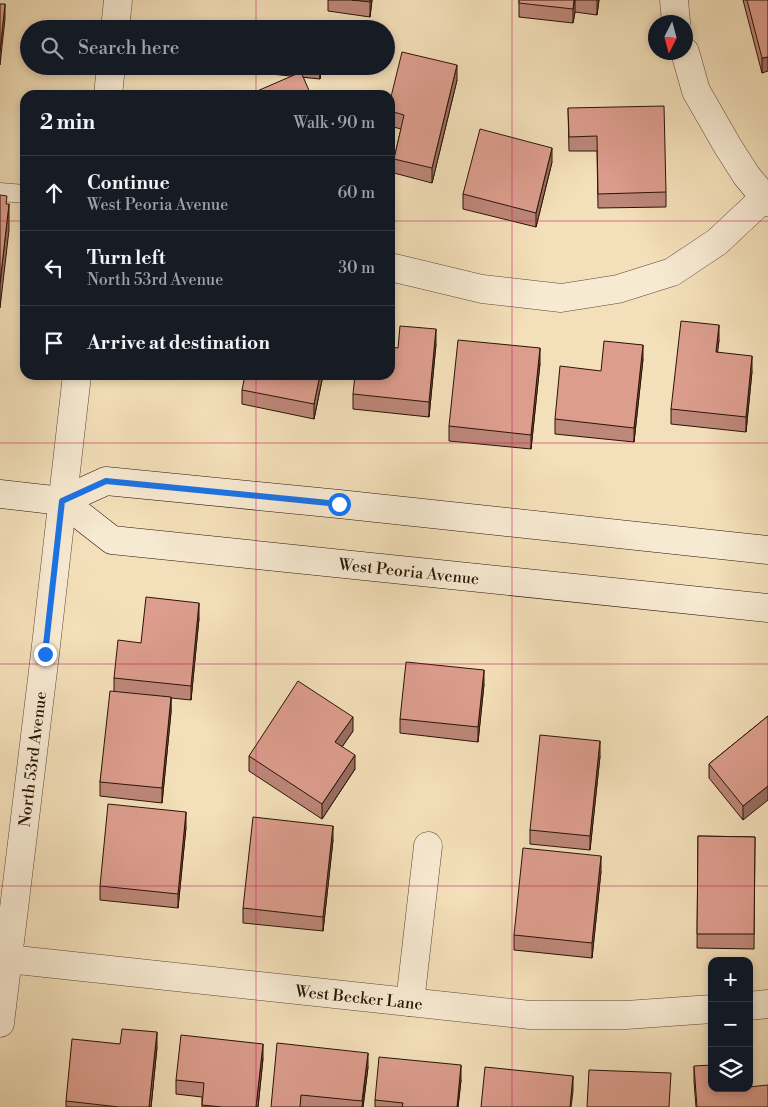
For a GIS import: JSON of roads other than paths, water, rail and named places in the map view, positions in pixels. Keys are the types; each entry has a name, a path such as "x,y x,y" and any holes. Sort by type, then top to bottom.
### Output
{"street":[{"path":"116,20 118,0"},
{"path":"674,0 675,15"},
{"path":"395,268 482,289 561,298 618,289 672,272 717,242 766,200 746,175 696,91 687,60"},
{"path":"109,90 110,75"},
{"name":"North 53rd Avenue","path":"0,1023 75,380"},
{"path":"0,494 62,501 106,481 768,550"},
{"name":"West Peoria Avenue","path":"62,501 112,540 768,608"},
{"path":"410,1002 428,846"},
{"name":"West Becker Lane","path":"8,959 530,1015 626,1015 708,1009"},
{"path":"753,1006 768,1004"}],"lane":[{"path":"0,192 20,194"}]}
